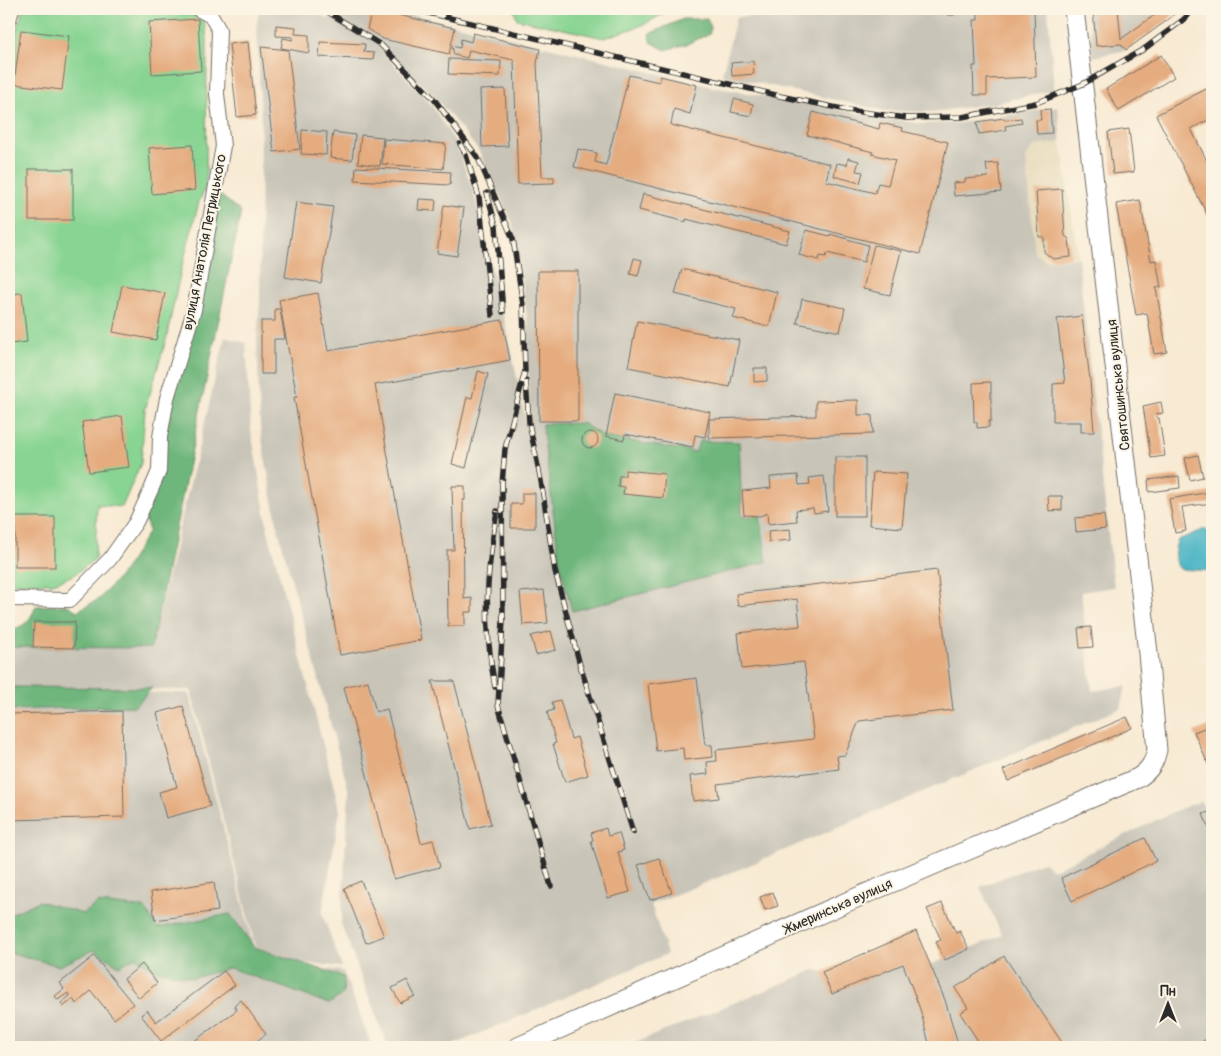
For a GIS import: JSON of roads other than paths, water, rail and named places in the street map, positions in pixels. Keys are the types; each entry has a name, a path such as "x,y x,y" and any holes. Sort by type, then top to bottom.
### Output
{"main road":[{"name":"Святошинська вулиця","path":"1074,9 1148,653 1157,750 1154,761"},
{"name":"Жмеринська вулиця","path":"518,1047 865,894 1138,778 1148,771 1154,761"}],"street":[{"path":"9,20 12,9"},
{"name":"вулиця Анатолія Петрицького","path":"9,599 70,600 110,559 131,529 150,492 158,471 160,437 167,398 194,310 223,146 217,94 218,30 211,16 198,9"}],"water":[{"path":"1205,529 1212,531 1212,571 1180,569 1174,555 1178,540"}],"railway":[{"path":"323,9 381,45 434,99 478,158 513,239 523,305 525,371 505,449 502,484 503,621 498,705 551,886"},
{"path":"412,9 780,96 847,110 906,118 962,117 1036,103 1083,84 1144,49 1183,20 1194,9"},
{"path":"460,144 466,155 479,197 492,315"},
{"path":"487,193 496,226 503,312"},
{"path":"526,381 529,423 541,481 555,571 580,665 633,832"},
{"path":"495,687 487,621 487,599 490,557 497,511"},
{"path":"1199,1047 1212,1038"}]}
